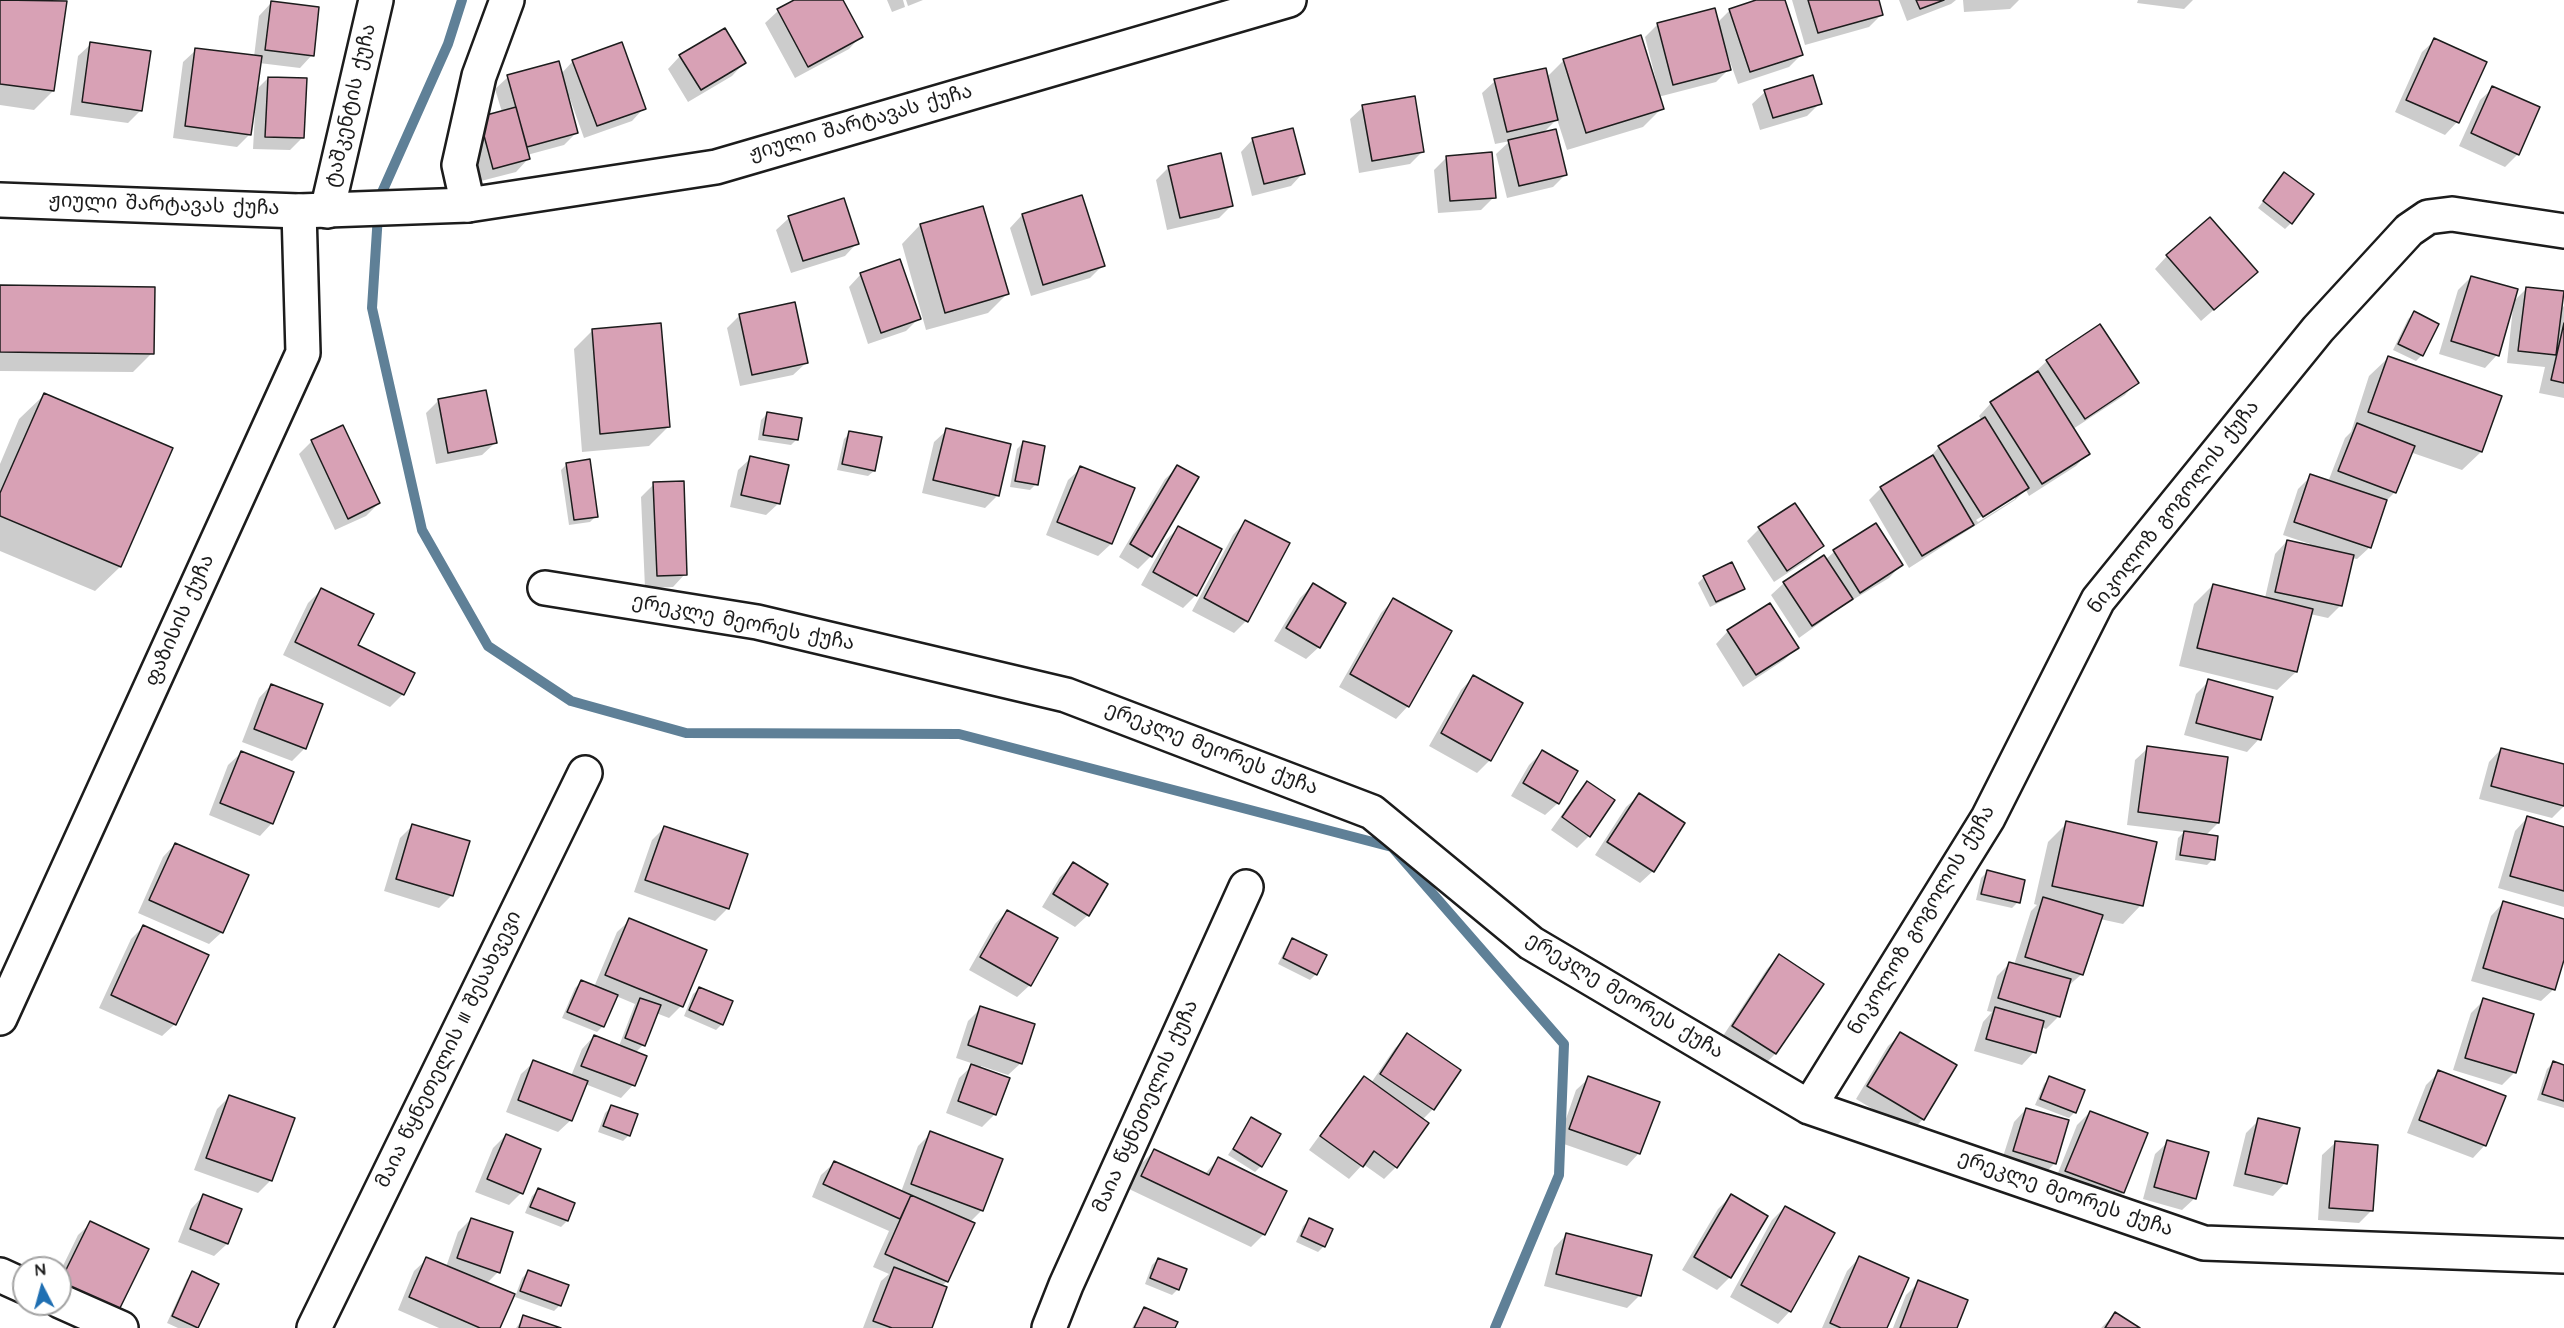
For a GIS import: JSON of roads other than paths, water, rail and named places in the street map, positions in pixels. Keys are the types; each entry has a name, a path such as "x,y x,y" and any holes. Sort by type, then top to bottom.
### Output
{"street":[{"name":"ტაშკენტის ქუჩა","path":"313,211 376,0"},
{"path":"468,205 459,165 479,76 507,0"},
{"name":"ჟიული შარტავას ქუჩა","path":"0,200 313,211 468,205 716,166 1289,0"},
{"name":"ფაზისის ქუჩა","path":"0,1018 303,353 313,211"},
{"name":"ნიკოლოზ გოგოლის ქუჩა","path":"1809,1107 1988,818 2098,600 2318,329 2409,230 2428,217 2452,214 2564,231"},
{"name":"ერეკლე მეორეს ქუჩა","path":"545,588 757,622 1066,694 1372,812 1531,944 1809,1107 2204,1243 2564,1256"},
{"name":"მაია წყნეთელის III შესახვევი","path":"314,1328 585,773"},
{"name":"მაია წყნეთელის ქუჩა","path":"1049,1328 1071,1274 1246,887"},
{"path":"72,1306 121,1328"}],"waterway":[{"path":"462,0 448,44 379,199 372,308 422,530 488,646 571,701 686,733 959,734 1392,847 1564,1044 1559,1175 1495,1328"}]}
